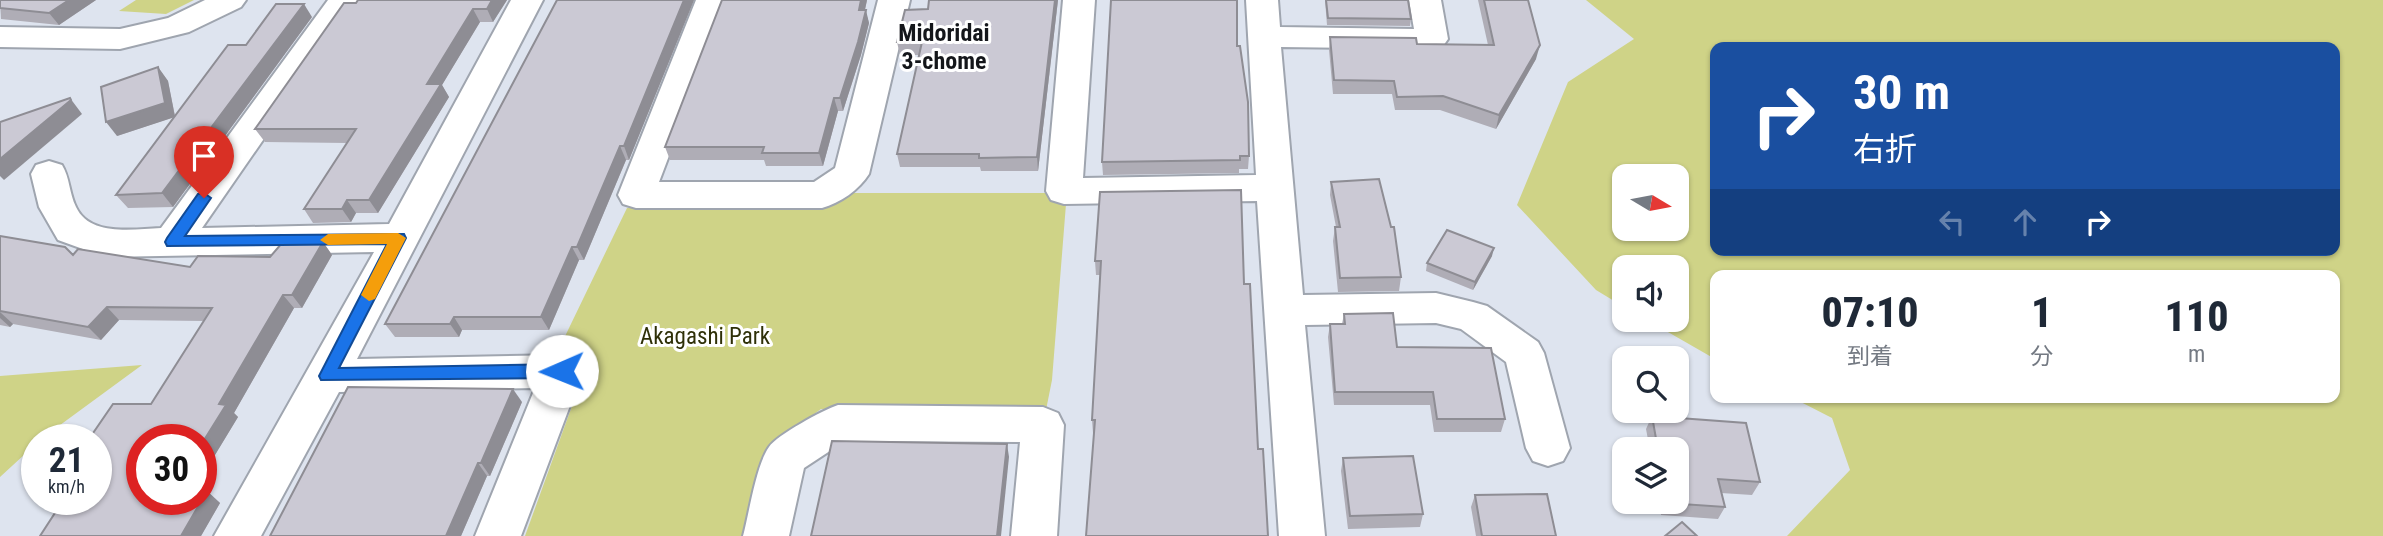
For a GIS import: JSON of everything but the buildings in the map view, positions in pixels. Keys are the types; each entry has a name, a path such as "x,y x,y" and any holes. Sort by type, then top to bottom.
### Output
{"street":[{"path":"0,37 120,39 178,25 230,0"},
{"path":"172,242 344,0"},
{"path":"237,536 327,376 398,238 527,0"},
{"path":"712,0 636,195 822,195 851,174 894,0"},
{"path":"1079,0 1064,191 1273,188"},
{"path":"1262,0 1273,188 1286,310 1302,536"},
{"path":"1264,37 1432,39 1425,0"},
{"path":"49,174 57,207 71,230 105,243 398,238"},
{"path":"1286,310 1436,308 1473,317 1524,354 1548,448"},
{"path":"327,376 562,371 498,536"},
{"path":"766,536 785,458 838,423 1043,425 1034,536"}],"green space":[{"path":"136,0 194,0 166,14 119,11"},
{"path":"1586,0 2383,0 2383,536 1787,536 1850,470 1832,418 1803,403 2340,403 2340,270 1710,270 1710,356 1668,332 1689,332 1689,255 1612,255 1612,300 1596,290 1517,205 1568,82 1634,39"},
{"name":"Akagashi Park","path":"853,193 1050,193 1066,204 1052,380 1043,425 1036,408 821,409 768,448 745,536 525,536 581,381 555,357 627,208 829,207"},
{"path":"142,365 61,424 21,424 21,458 0,477 0,376"}],"slow traffic":[{"path":"328,240 398,238 369,295"}],"district":[{"name":"Midoridai 3-chome","path":"944,47"}],"route":[{"path":"204,198 172,242 398,238 327,376 562,371"}]}
